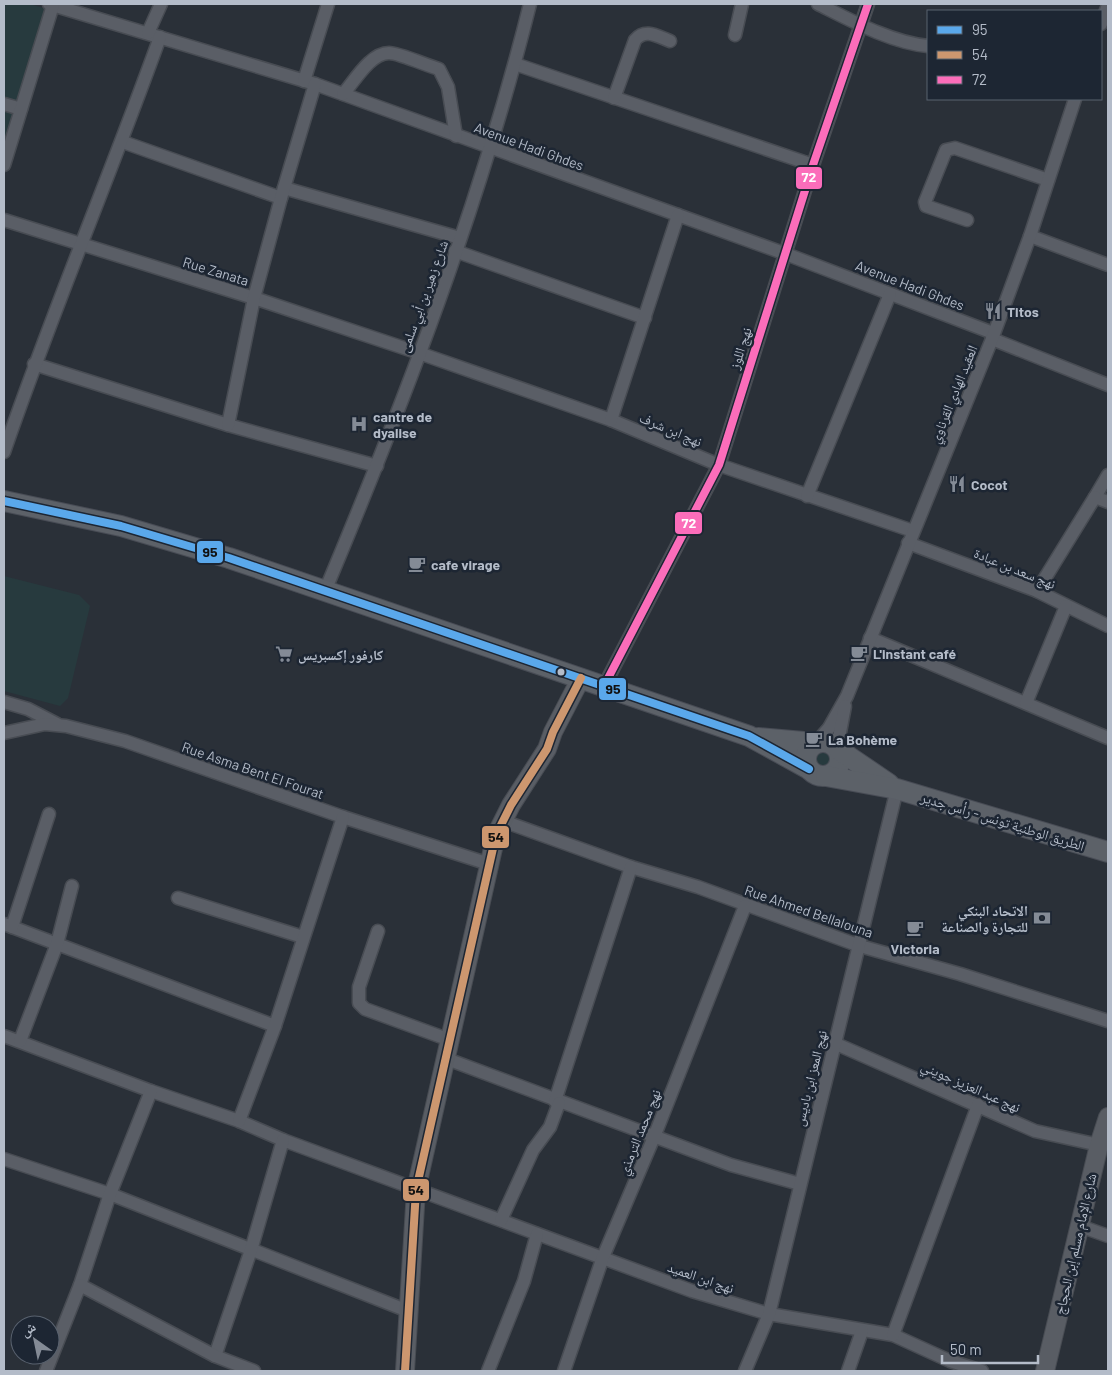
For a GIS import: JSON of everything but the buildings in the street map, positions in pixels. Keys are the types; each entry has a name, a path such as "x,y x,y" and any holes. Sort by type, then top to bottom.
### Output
{"main road":[{"name":"الطريق الوطنية تونس - رأس جدير","path":"4,501 121,526 229,558 749,736 818,773 897,789 1108,852"},
{"name":"الطريق الوطنية تونس - رأس جدير","path":"749,736 815,743"},
{"path":"827,742 838,749 841,761 839,766 818,773 806,758 810,747 815,743 827,742"},
{"name":"الطريق الوطنية تونس - رأس جدير","path":"838,749 897,789"}],"street":[{"path":"4,165 51,4"},
{"name":"Avenue Hadi Ghdes","path":"51,4 343,94 786,254 890,294 1108,385"},
{"path":"4,452 34,364 123,142 161,4"},
{"path":"228,425 254,298 282,193 328,4"},
{"name":"شارع زهير بن أبي سلمى","path":"325,591 377,466 492,149 530,4"},
{"path":"735,35 742,4"},
{"path":"818,4 861,25 916,45 927,46"},
{"name":"نهج اللوز","path":"592,682 719,465 813,165 868,4"},
{"path":"1102,21 1108,4"},
{"path":"614,98 635,40 640,34 646,32 670,41"},
{"path":"343,94 373,60 390,53 439,69 448,87 456,136"},
{"path":"515,64 813,165"},
{"name":"العقيد الهادي القرناوي","path":"847,696 992,336 1030,236 1076,100"},
{"path":"4,104 21,109"},
{"path":"123,142 282,193 460,238"},
{"path":"967,220 926,206 925,202 946,150 954,148 1048,180"},
{"path":"611,420 678,215"},
{"name":"Rue Zanata","path":"4,220 82,246 254,298 419,353"},
{"path":"1030,236 1108,265"},
{"path":"455,251 645,318"},
{"path":"807,496 890,294"},
{"name":"نهج ابن شرف","path":"419,353 611,420 719,465 807,496 911,537"},
{"path":"34,364 228,425 377,466"},
{"path":"1037,591 1108,475"},
{"path":"1095,497 1108,502"},
{"name":"نهج سعد بن عبادة","path":"911,537 1037,591 1108,626"},
{"path":"1026,703 1066,606"},
{"path":"870,638 1108,738"},
{"path":"405,1371 416,1190 496,835 547,749 553,732 592,682"},
{"path":"815,743 828,728 847,696"},
{"path":"838,749 847,696"},
{"path":"4,702 28,709 59,725"},
{"name":"Rue Asma Bent El Fourat","path":"4,733 45,724 59,725 125,741 343,817 489,864"},
{"name":"نهج المعز ابن باديس","path":"745,1371 769,1314 897,789"},
{"path":"50,814 8,926 275,1026"},
{"path":"239,1121 275,1026 343,817"},
{"name":"Rue Ahmed Bellalouna","path":"503,821 631,867 698,887 745,906 860,946 960,974 1108,1021"},
{"path":"501,1220 533,1150 550,1127 631,867"},
{"path":"20,1041 57,944 72,886"},
{"path":"178,898 304,937"},
{"name":"نهج محمد الترمذي","path":"564,1371 603,1257 654,1138 745,906"},
{"path":"378,931 359,987 359,1003 365,1009 450,1040"},
{"name":"نهج ابن العميد","path":"4,1036 150,1091 239,1121 283,1140 416,1190 692,1291 769,1314 893,1335 948,1366 982,1371"},
{"name":"نهج عبد العزيز جويني","path":"834,1043 1035,1131 1099,1144"},
{"path":"447,1059 654,1138 731,1165 800,1184"},
{"path":"46,1371 80,1284 110,1194 150,1091"},
{"path":"893,1335 978,1105"},
{"name":"شارع اﻹمام مسلم إبن الحجاج","path":"1045,1371 1099,1144 1108,1117"},
{"path":"215,1356 251,1250 283,1140"},
{"path":"4,1159 110,1194 408,1311"},
{"path":"1080,1226 1108,1236"},
{"path":"488,1371 524,1281 537,1234"},
{"path":"80,1284 215,1356 254,1371"},
{"path":"848,1371 862,1331"}],"green space":[{"path":"4,4 30,4 50,10 4,154"},
{"path":"4,576 79,595 90,606 68,698 60,706 4,691"},
{"path":"824,751 830,753 832,759 830,765 824,767 818,765 816,759 818,753"}],"transit line":[{"name":"72","path":"604,686 719,465 813,165 868,4"},
{"name":"95","path":"4,501 121,526 229,558 749,736 809,769"},
{"name":"54","path":"405,1371 416,1190 496,835 511,805 547,749 553,732 581,678"}],"place":[{"name":"Titos","path":"993,311"},
{"name":"cantre de dyalise","path":"359,424"},
{"name":"Cocot","path":"957,484"},
{"name":"cafe virage","path":"417,564"},
{"name":"L'instant café","path":"859,653"},
{"name":"كارفور إكسبريس","path":"284,654"},
{"name":"La Bohème","path":"814,739"},
{"name":"الاتحاد البنكي للتجارة والصناعة","path":"1042,918"},
{"name":"Victoria","path":"915,928"}]}
